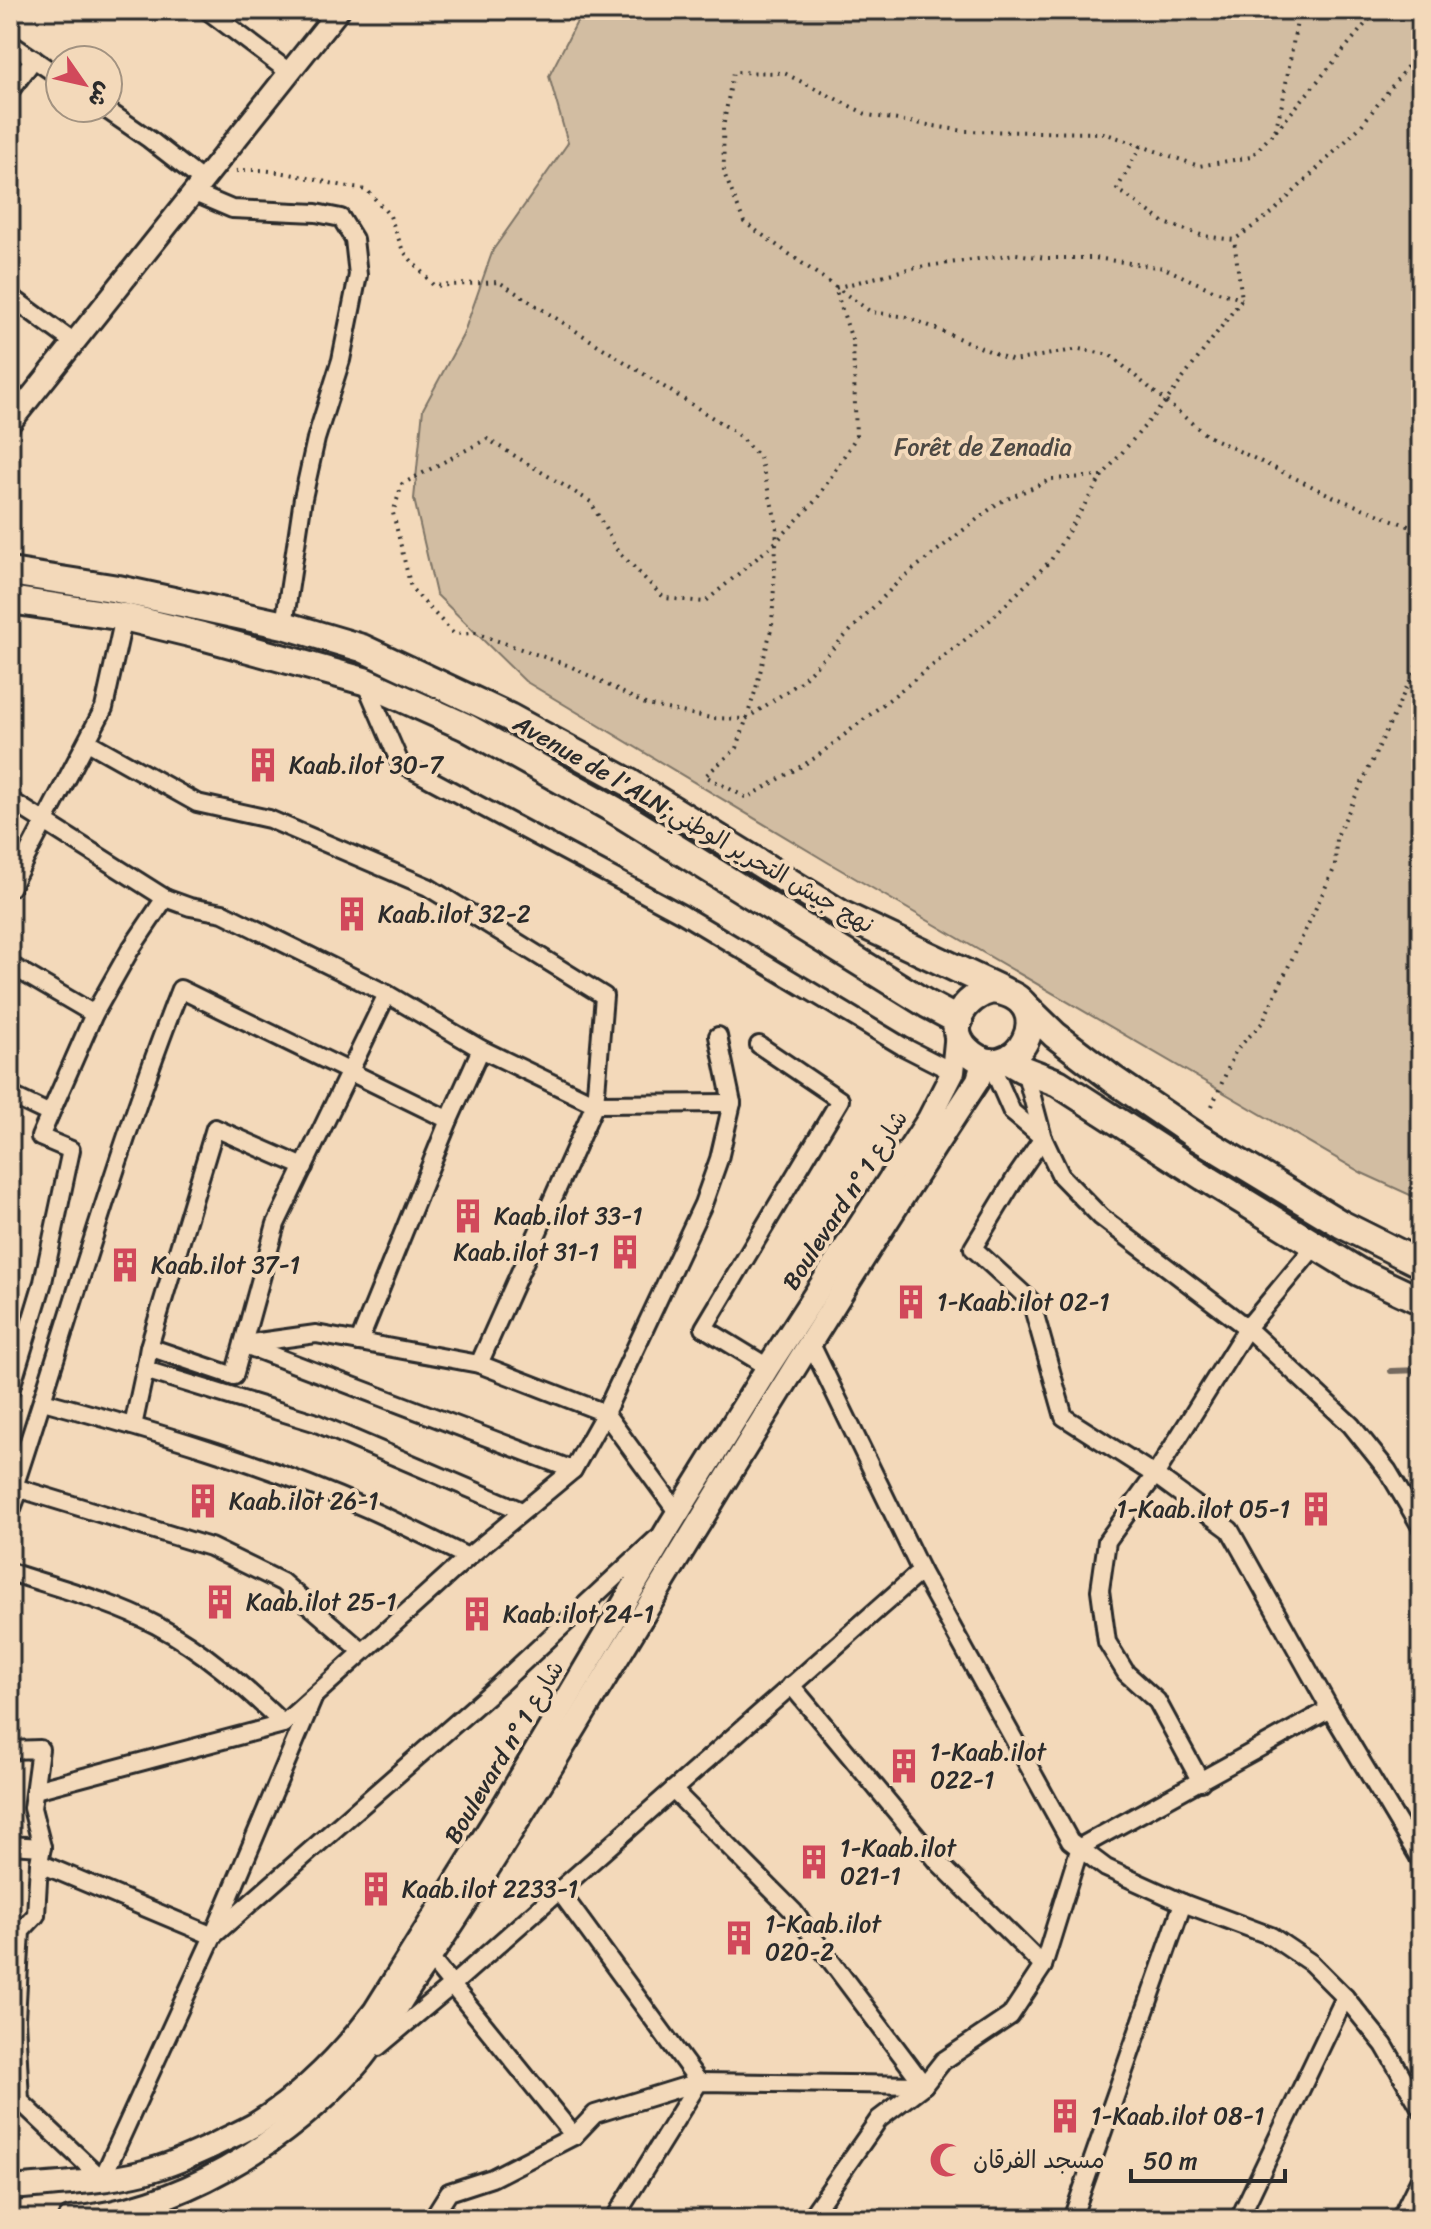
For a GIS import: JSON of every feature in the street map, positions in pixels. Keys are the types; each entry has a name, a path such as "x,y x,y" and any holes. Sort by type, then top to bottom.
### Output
{"main road":[{"name":"Avenue de l'ALN;نهج جيش التحرير الوطني","path":"10,572 118,589 284,625 362,648 509,717 630,783 843,915 1014,998 1055,1035 1114,1080 1199,1138 1341,1224 1421,1264"},
{"path":"10,600 124,617 364,681 466,727 613,809 927,1004 958,1027"},
{"path":"1004,1061 1024,1046 1030,1025 1028,1014 1014,998 992,990 980,993 963,1009 958,1027 962,1044 970,1053 1004,1061 1058,1083 1315,1246 1359,1272 1421,1301"},
{"name":"Boulevard n° شارع 1","path":"10,2188 144,2172 184,2159 244,2131 281,2107 334,2061 375,2011 506,1802 673,1520 768,1367 929,1119 953,1072 958,1027"},
{"name":"Boulevard n° شارع 1","path":"70,2219 99,2216 151,2203 229,2167 292,2124 357,2064 430,1958 529,1803 706,1512 978,1080 1004,1061"}],"street":[{"path":"207,10 289,72"},
{"path":"10,423 339,10"},
{"path":"10,43 44,66"},
{"path":"10,91 34,59"},
{"path":"124,122 149,139 197,187 232,209 316,213 341,218 354,239 358,275 341,360 316,439 303,498 284,625"},
{"path":"11,300 73,342"},
{"path":"10,888 104,708 124,617"},
{"path":"364,681 400,763 682,914 902,1046 953,1072"},
{"path":"88,742 197,803 269,819 428,887 604,996 595,1104 479,1364"},
{"path":"10,800 165,898 190,907 223,913 387,994 481,1049 595,1104 732,1103"},
{"path":"10,1391 43,1282 71,1150 40,1137 94,1014 130,950 165,898"},
{"path":"10,965 94,1014"},
{"path":"10,1514 14,1489 151,1064 180,989 449,1120"},
{"path":"149,1347 234,1376 276,1224 387,994"},
{"path":"35,1790 283,1724 468,1557 573,1470 605,1413 703,1204 719,1159 732,1103 718,1036"},
{"path":"759,1045 840,1100 704,1328 768,1367"},
{"path":"359,1342 481,1049"},
{"path":"1004,1061 1012,1112 1043,1138"},
{"path":"1004,1061 1061,1176 1101,1217 1247,1328 1351,1425 1388,1471 1421,1527"},
{"path":"10,1095 50,1114"},
{"path":"133,1426 149,1347 215,1128 304,1167"},
{"path":"1043,1138 973,1248 1031,1301 1064,1417 1155,1475 1230,1530 1330,1709 1421,1861"},
{"path":"1201,1782 1157,1701 1126,1673 1107,1642 1100,1590 1107,1541 1155,1475 1247,1328 1315,1246"},
{"path":"213,1936 489,1694 673,1520 605,1413 479,1364 316,1334 243,1344"},
{"path":"243,1344 573,1470"},
{"path":"811,1344 921,1571 1070,1841 1106,1868 1183,1903 1271,1936 1311,1963 1345,1997 1384,2045 1421,2109"},
{"path":"145,1370 314,1422 522,1511"},
{"path":"43,1401 133,1426 281,1475 367,1509 468,1557"},
{"path":"14,1489 210,1547 282,1582 362,1651"},
{"path":"357,2064 451,1986 921,1571"},
{"path":"10,1572 156,1625 241,1683 283,1724"},
{"path":"791,1685 938,1862 1043,1966"},
{"path":"10,1750 40,1749 32,1808 40,1855 36,1915 16,1930 13,2019 15,2101 102,2179 213,1936 315,1694"},
{"path":"809,2219 879,2119 924,2085 943,2061 1010,2016 1043,1966 1080,1847 1330,1709"},
{"path":"673,1790 794,1912 924,2085"},
{"path":"10,1845 40,1855 213,1936"},
{"path":"558,1889 699,2082"},
{"path":"1072,2219 1183,1903"},
{"path":"430,1958 574,2136"},
{"path":"1239,2219 1345,1997"},
{"path":"432,2219 449,2192 492,2178 574,2136 595,2114 699,2082 924,2085"},
{"path":"614,2219 699,2082"},
{"path":"1400,2219 1421,2176"}],"path":[{"path":"1275,131 1299,10"},
{"path":"1377,10 1251,157 1199,166 1104,133 964,131 868,115 784,73 733,72 723,128 724,173 744,222 871,312 908,317 1013,361 1079,349 1110,355 1206,435 1334,497 1421,531"},
{"path":"1141,146 1117,189 1165,223 1204,236 1234,240 1273,212 1360,127 1421,49"},
{"path":"197,187 240,170 275,172 367,190 390,216 403,251 434,286 499,282 735,432 760,458 777,525 772,626 737,748 705,776 747,798 815,758 990,620 1051,560 1102,476 1167,400 1242,299 1234,240"},
{"path":"835,288 912,268 1016,254 1045,258 1095,258 1164,268 1215,291 1242,299"},
{"path":"835,288 853,343 856,437 817,499 776,542 705,602 664,598 616,549 591,502 487,439 402,484 393,513 411,588 454,634 475,633 570,666 647,705 711,718 746,719 799,683 901,579 998,503 1052,479 1102,476"},
{"path":"1212,1106 1236,1050 1262,1023 1335,867 1336,838 1421,657"}],"green space":[{"name":"Forêt de Zenadia","path":"583,10 1421,10 1421,1200 1362,1173 829,863 525,681 436,594 414,499 423,409 463,335 493,250 568,143 549,76"}],"waterway":[{"path":"1391,1371 1421,1370"}],"place":[{"name":"Kaab.ilot 30-7","path":"263,765"},
{"name":"Kaab.ilot 32-2","path":"352,914"},
{"name":"Kaab.ilot 33-1","path":"468,1216"},
{"name":"Kaab.ilot 31-1","path":"625,1252"},
{"name":"Kaab.ilot 37-1","path":"125,1265"},
{"name":"1-Kaab.ilot 02-1","path":"911,1302"},
{"name":"Kaab.ilot 26-1","path":"203,1501"},
{"name":"1-Kaab.ilot 05-1","path":"1316,1509"},
{"name":"Kaab.ilot 25-1","path":"220,1602"},
{"name":"Kaab.ilot 24-1","path":"477,1614"},
{"name":"1-Kaab.ilot 022-1","path":"904,1766"},
{"name":"1-Kaab.ilot 021-1","path":"814,1862"},
{"name":"Kaab.ilot 2233-1","path":"376,1889"},
{"name":"1-Kaab.ilot 020-2","path":"739,1938"},
{"name":"1-Kaab.ilot 08-1","path":"1065,2116"},
{"name":"مسجد الفرقان","path":"947,2160"}]}
